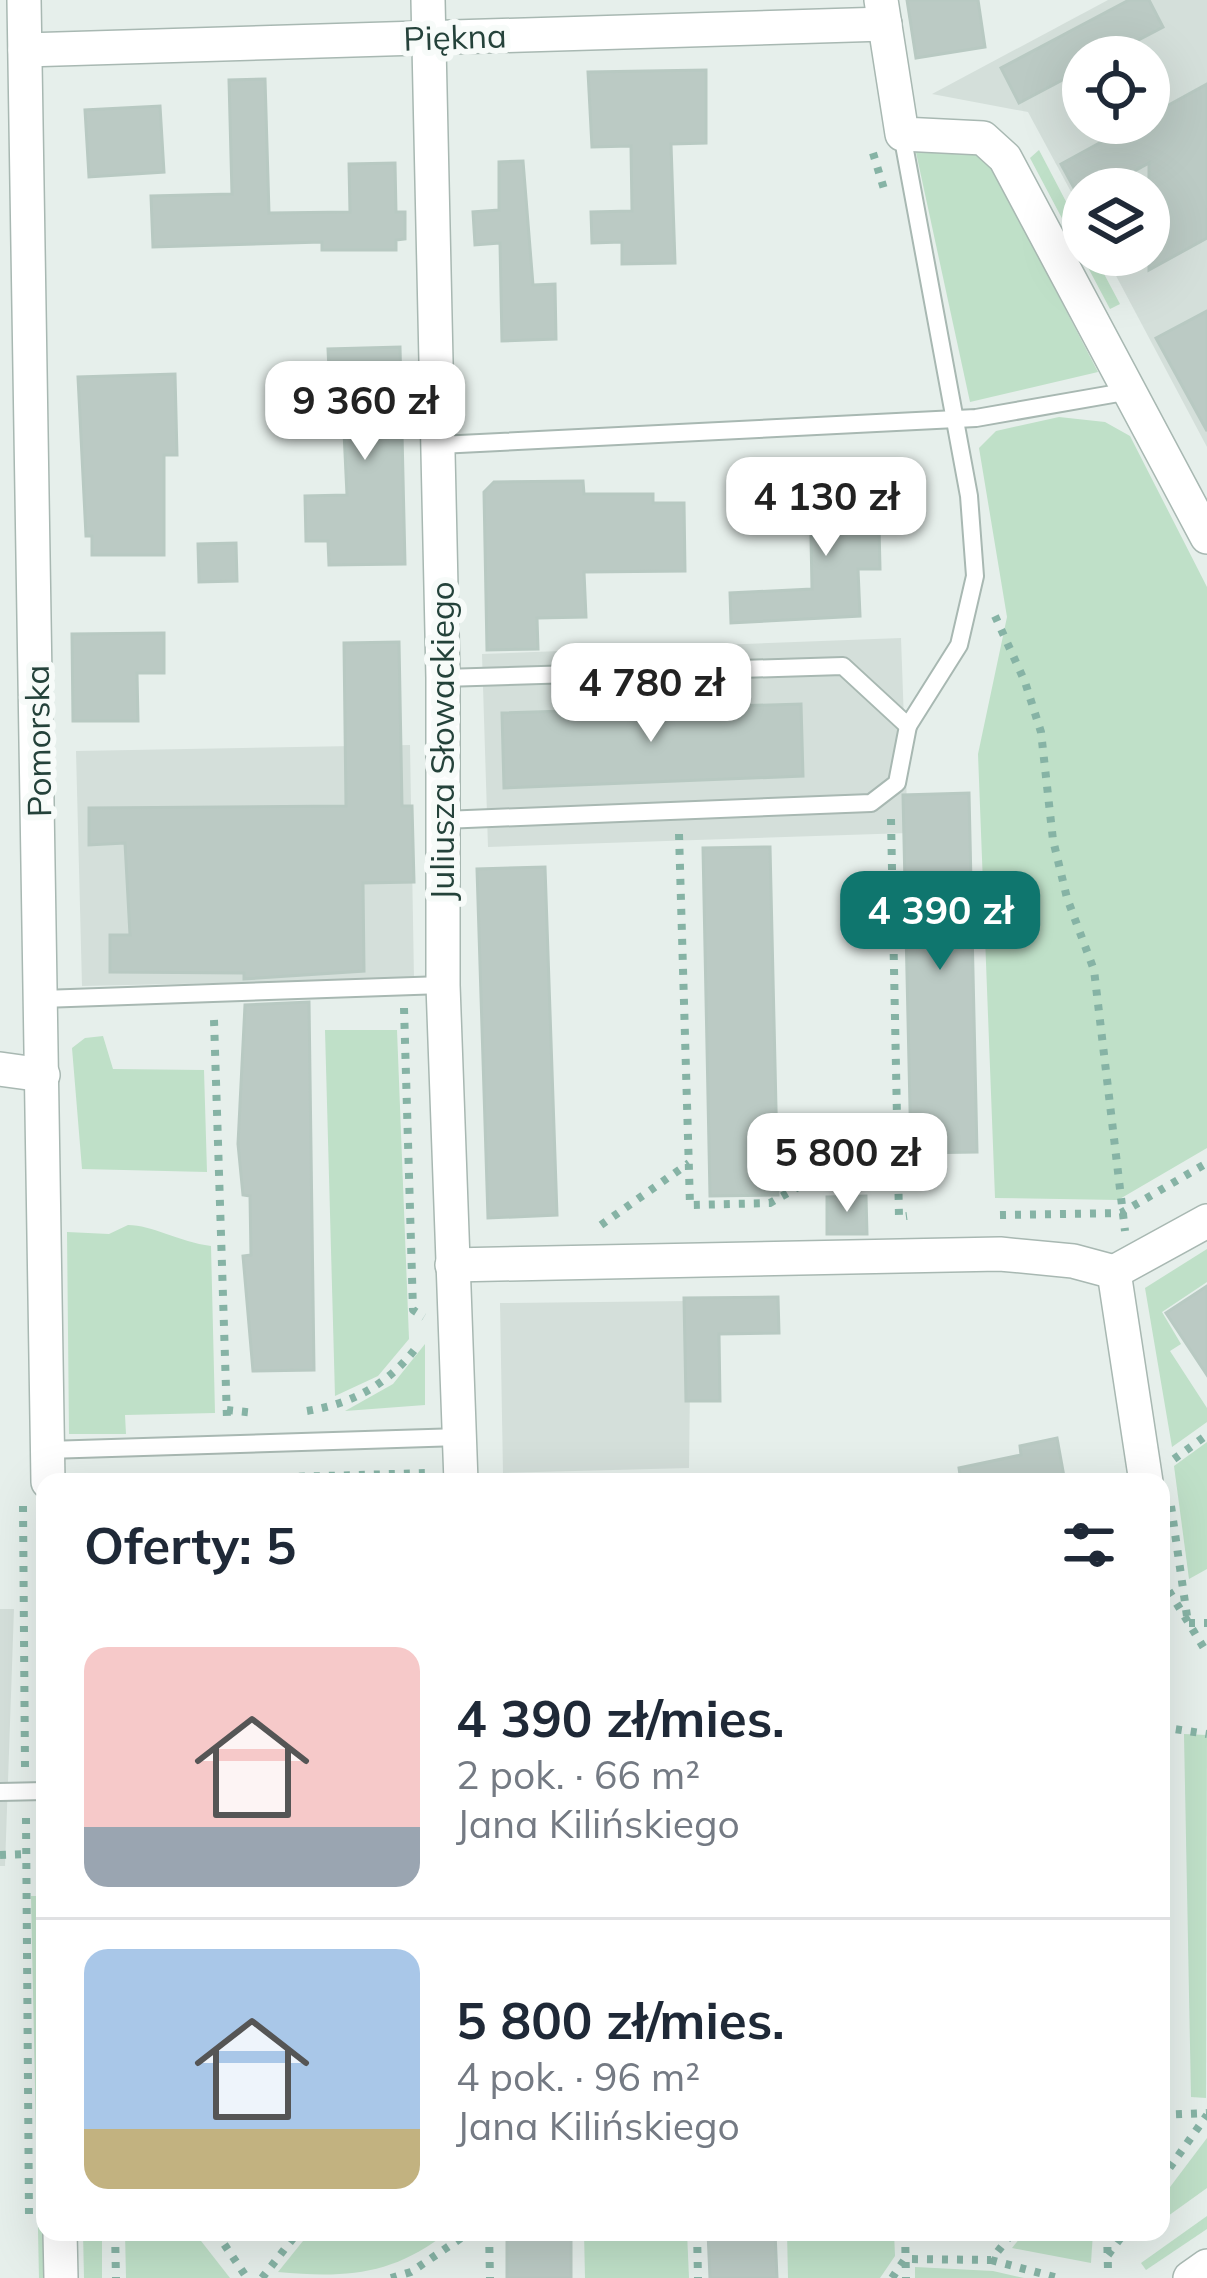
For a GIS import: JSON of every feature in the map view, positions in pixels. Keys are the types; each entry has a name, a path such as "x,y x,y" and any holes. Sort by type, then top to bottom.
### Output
{"street":[{"name":"Pomorska","path":"24,0 14,230 42,999 39,1473"},
{"name":"Juliusza Słowackiego","path":"428,0 443,678 443,985 460,1437 451,1473"},
{"name":"Piękna","path":"25,50 429,37 883,12"},
{"path":"883,12 902,134 983,138 1005,158 1207,537"},
{"path":"0,1069 43,1075"},
{"path":"452,1265 1000,1254 1124,1267 1207,1221"},
{"path":"1124,1267 1155,1473"},
{"path":"48,2241 61,2278"},
{"path":"1190,2278 1207,2266"}],"lane":[{"path":"443,820 871,803 897,783 908,726 959,645 975,575 955,420 902,134"},
{"path":"439,445 955,420 1130,392"},
{"path":"443,678 843,667 908,726"},
{"path":"42,999 443,985"},
{"path":"71,1473 228,1444 460,1437"},
{"path":"0,1792 36,1790"}],"path":[{"path":"975,575 1025,682 1040,732 1053,840 1067,898 1094,970 1124,1267"},
{"path":"890,788 899,1216 921,1216"},
{"path":"679,811 690,1205 770,1203 898,1130"},
{"path":"214,1016 228,1444"},
{"path":"586,1236 689,1163"},
{"path":"988,1215 1121,1213 1207,1163"},
{"path":"293,1413 335,1406 382,1383 418,1346 431,1322"},
{"path":"226,1410 271,1413"},
{"path":"1156,1473 1207,1435"},
{"path":"36,1546 25,1791 36,2052"},
{"path":"1170,1593 1207,1653"},
{"path":"1188,1623 1207,1623"},
{"path":"1170,1728 1207,1734"},
{"path":"0,1855 26,1854"},
{"path":"1170,2115 1207,2114"},
{"path":"1170,2167 1207,2114"},
{"path":"115,2241 116,2278"},
{"path":"222,2241 247,2278"},
{"path":"262,2278 291,2241"},
{"path":"391,2278 411,2272 457,2241"},
{"path":"489,2241 490,2278"},
{"path":"697,2241 698,2278"},
{"path":"905,2241 906,2278"},
{"path":"991,2260 1006,2241"},
{"path":"1107,2241 1108,2270"},
{"path":"1107,2256 1118,2241"},
{"path":"905,2259 991,2260 1058,2278"},
{"path":"892,2278 905,2259"}],"shaded area":[{"path":"1108,0 1207,0 1207,447 1116,276 1170,276 1170,168 1062,168 1062,175 1028,112 932,94"},
{"path":"901,638 908,833 488,847 482,654"},
{"path":"410,745 414,979 82,986 76,751"},
{"path":"691,1301 689,1468 503,1473 500,1303"},
{"path":"0,1609 14,1609 5,1866 0,1866"}],"green space":[{"path":"912,134 965,143 989,162 1098,372 970,402"},
{"path":"1039,150 1062,194 1062,218 1030,158"},
{"path":"1093,276 1105,276 1120,304 1110,309"},
{"path":"1059,417 1105,422 1130,436 1207,587 1207,1148 1118,1200 995,1198 978,754 1007,617 979,448 996,431"},
{"path":"325,1030 397,1030 409,1339 378,1376 335,1396"},
{"path":"103,1036 113,1069 204,1070 207,1172 82,1169 72,1048 85,1038"},
{"path":"128,1225 211,1246 215,1413 125,1415 126,1434 69,1434 67,1232 109,1234"},
{"path":"1207,1249 1207,1282 1162,1312 1181,1344 1170,1351 1207,1408 1207,1422 1172,1447 1145,1288"},
{"path":"425,1344 425,1405 345,1411 393,1384"},
{"path":"1207,1442 1207,1569 1189,1579 1174,1466"},
{"path":"1184,1734 1207,1735 1206,2098 1191,2097"},
{"path":"31,1896 36,1896 36,2135"},
{"path":"1207,2138 1207,2188 1170,2215 1170,2187"},
{"path":"1207,2216 1207,2229 1146,2270 1141,2263"},
{"path":"38,2241 49,2241 50,2278 39,2278"},
{"path":"83,2241 102,2241 102,2278 84,2278"},
{"path":"125,2241 201,2241 230,2278 126,2278"},
{"path":"303,2241 435,2241 402,2260 364,2271 278,2272"},
{"path":"584,2241 687,2241 689,2278 585,2278"},
{"path":"787,2241 894,2241 895,2256 880,2278 788,2278"},
{"path":"1018,2241 1092,2241 1091,2263 1012,2248"},
{"path":"915,2267 993,2271 1024,2278 915,2278"}],"building":[{"path":"907,0 978,0 985,47 916,58"},
{"path":"1129,0 1149,0 1163,27 1146,36 1062,36 1062,80 1019,103 1001,68"},
{"path":"706,70 706,143 671,144 675,263 622,264 622,242 592,243 591,212 632,211 631,146 592,147 588,72"},
{"path":"265,79 269,213 350,212 349,164 395,163 396,212 405,212 405,239 396,240 396,250 322,250 322,242 153,247 151,196 232,194 229,80"},
{"path":"1207,84 1207,238 1170,258 1170,168 1149,168 1149,163 1140,168 1063,168 1061,164 1098,144 1170,144 1170,104"},
{"path":"160,106 164,172 89,177 85,110"},
{"path":"523,161 533,285 555,284 556,339 502,341 500,243 475,245 473,212 499,210 499,162"},
{"path":"1207,311 1207,431 1156,338"},
{"path":"400,347 405,564 329,565 328,541 306,541 305,496 347,495 342,390 330,390 328,349"},
{"path":"175,374 177,455 164,455 164,555 92,555 92,536 86,536 78,377"},
{"path":"583,481 584,494 653,494 653,503 684,503 685,571 584,572 586,617 537,618 538,649 487,650 484,492 494,482"},
{"path":"878,483 880,569 858,569 860,616 731,623 730,593 812,589 810,484"},
{"path":"236,543 237,581 199,582 198,544"},
{"path":"164,633 164,673 137,673 138,721 73,721 72,634"},
{"path":"399,642 402,806 412,806 414,882 363,883 364,971 244,979 244,973 110,972 110,935 130,935 125,843 89,845 89,808 346,806 344,643"},
{"path":"801,704 803,776 504,788 502,713"},
{"path":"969,793 977,1152 911,1153 903,795"},
{"path":"770,847 778,1195 710,1196 703,848"},
{"path":"545,867 557,1215 488,1218 477,869"},
{"path":"309,1002 314,1370 253,1371 243,1256 251,1255 250,1196 243,1195 238,1144 245,1005"},
{"path":"866,1196 867,1234 827,1234 827,1197"},
{"path":"1207,1286 1207,1375 1166,1313"},
{"path":"778,1297 779,1333 719,1334 720,1401 686,1401 684,1298"},
{"path":"1057,1438 1063,1473 960,1473 959,1468 1021,1455 1020,1446"},
{"path":"507,2241 571,2241 571,2278 507,2278"},
{"path":"708,2241 775,2241 777,2278 710,2278"}]}
